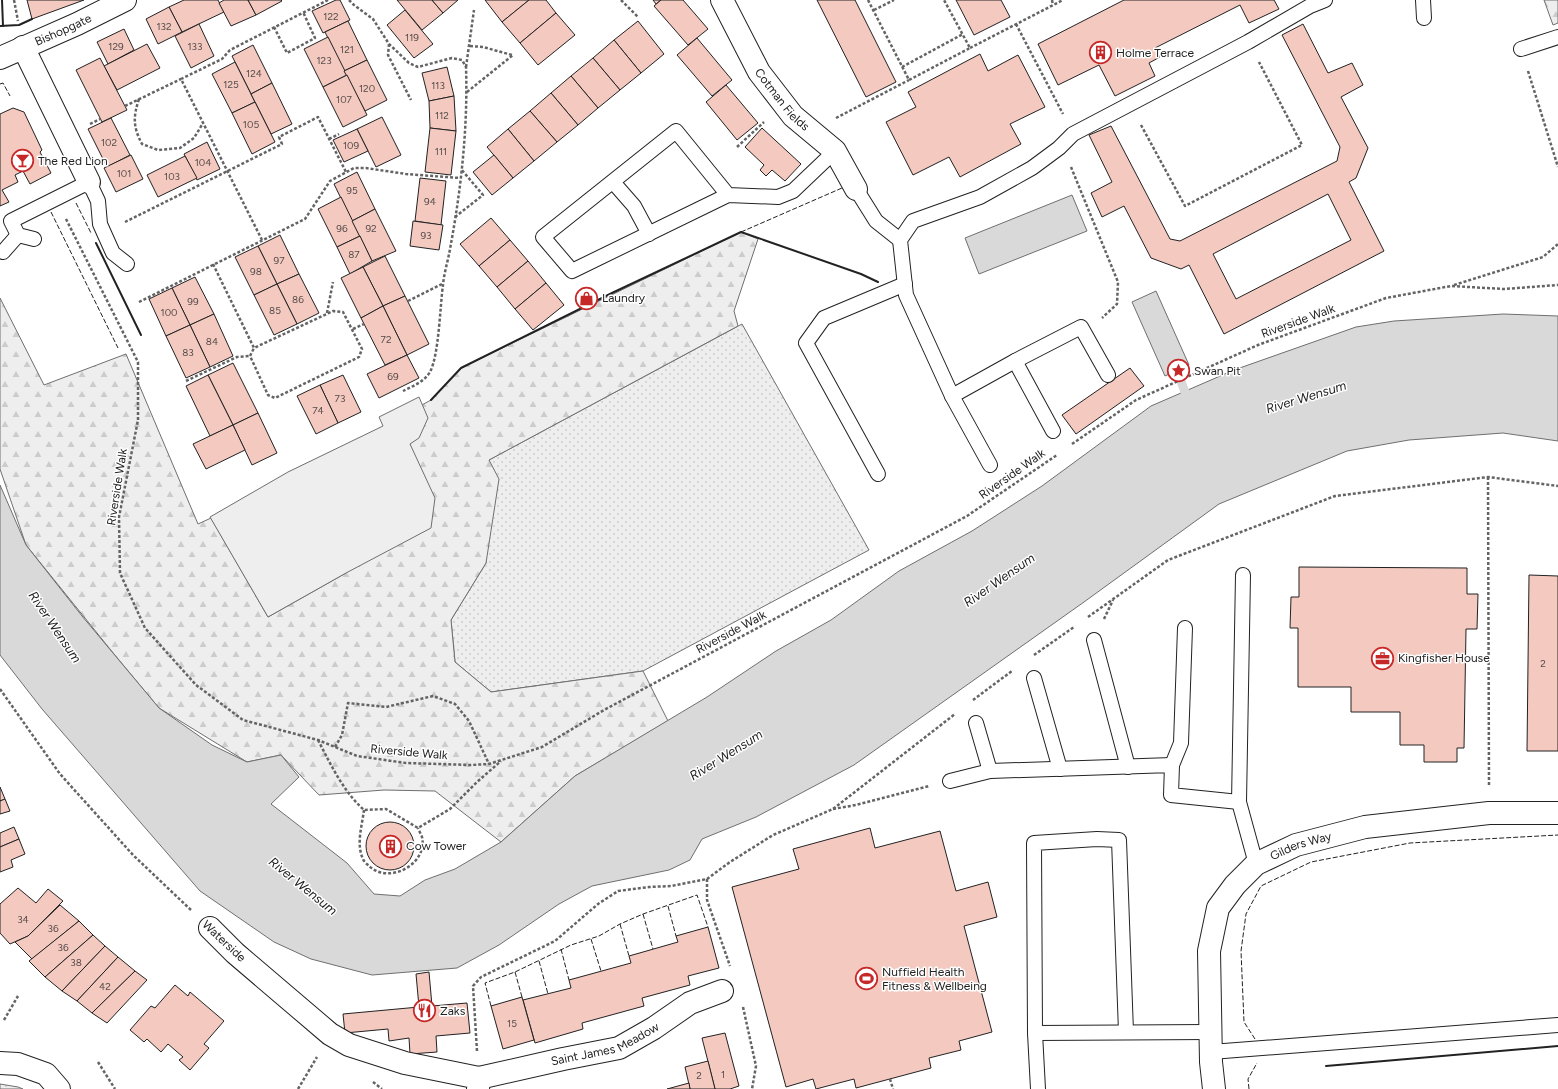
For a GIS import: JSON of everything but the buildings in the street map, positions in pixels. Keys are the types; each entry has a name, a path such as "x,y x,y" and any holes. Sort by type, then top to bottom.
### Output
{"street":[{"name":"Bishopgate","path":"0,58 77,24 125,0"},
{"name":"Cotman Fields","path":"722,0 759,72 793,116 835,151 856,189"},
{"path":"23,47 89,182"},
{"name":"Gilders Way","path":"1214,1089 1210,1048 1209,951 1218,908 1235,886 1256,864 1296,845 1365,827 1489,813 1558,813"},
{"name":"Waterside","path":"210,928 235,953 330,1034 349,1045 478,1084"},
{"name":"Saint James Meadow","path":"478,1084 563,1059 619,1048 654,1028 690,1003 722,991"},
{"path":"0,1047 9,1064 70,1089"},
{"name":"Gilders Way","path":"1206,1089 1210,1048"}],"lane":[{"path":"990,465 952,396 906,295 900,240 913,221 980,197 1032,168 1059,148 1073,134 1248,42 1309,3 1325,0"},
{"path":"1423,0 1424,18"},
{"path":"1521,49 1558,37"},
{"path":"728,195 676,131 543,237 572,271 728,195 778,197 793,191 835,151"},
{"path":"34,239 18,235 11,221 89,182 98,201 100,224 113,253 127,264"},
{"path":"613,182 634,206 649,234"},
{"path":"856,189 876,221 900,240"},
{"path":"3,252 18,235"},
{"path":"878,474 806,343 824,318 905,284"},
{"path":"952,396 1081,327 1108,375"},
{"path":"1015,361 1053,431"},
{"path":"1243,575 1239,802 1256,864"},
{"path":"1184,628 1181,743 1172,765 1171,795 1239,802"},
{"path":"1094,640 1128,767"},
{"path":"1034,678 1060,769"},
{"path":"976,724 990,771"},
{"path":"950,781 990,771 1172,765"},
{"path":"1038,1089 1035,1033 1034,843 1097,839 1119,840 1126,1032"},
{"path":"1035,1033 1126,1032 1210,1048 1558,1025"}],"path":[{"path":"125,106 222,59 230,50 328,0"},
{"path":"349,0 373,19 389,44 408,63 418,67 452,58 462,60 466,67"},
{"path":"621,0 638,17"},
{"path":"868,0 908,80"},
{"path":"874,10 894,0"},
{"path":"944,0 970,48"},
{"path":"1052,0 1053,6"},
{"path":"811,131 1063,0"},
{"path":"403,391 424,380 430,371 435,353 443,284 455,217 460,178 465,130 466,67 474,10"},
{"path":"274,27 287,53 315,38 303,12"},
{"path":"1016,24 1073,134"},
{"path":"902,67 963,34"},
{"path":"1130,103 1185,206 1302,145 1248,42"},
{"path":"389,44 388,55 411,100"},
{"path":"466,92 513,55 483,47 470,46"},
{"path":"1521,49 1558,167"},
{"path":"181,79 262,240"},
{"path":"139,99 134,114 136,131 142,144 158,150 180,148 194,138 203,123"},
{"path":"737,147 784,104"},
{"path":"104,233 282,144 279,136 318,117 346,172"},
{"path":"329,139 339,134"},
{"path":"1059,148 1069,163 1081,189 1118,282 1118,304 1100,320 1081,327"},
{"path":"139,302 306,219 330,181 354,168 460,178"},
{"path":"455,217 483,195 461,169"},
{"name":"Riverside Walk","path":"56,199 138,362 138,420 119,517 120,573 145,628 196,685 243,720 318,740 356,756 406,763 472,765 489,764 501,761 542,747 604,710 967,516 1058,454"},
{"path":"1451,286 1542,257 1558,244"},
{"path":"213,264 254,348"},
{"path":"327,314 333,282"},
{"path":"408,301 443,284"},
{"name":"Riverside Walk","path":"1071,445 1136,400 1258,345 1386,298 1451,286 1504,289 1558,285"},
{"path":"333,311 343,312 362,349 359,357 275,398 268,395 250,356 254,348 333,311"},
{"path":"352,329 364,324"},
{"path":"186,381 237,357 250,356"},
{"path":"1488,477 1489,813"},
{"name":"Waterside","path":"0,689 16,714 60,774 133,855 210,928"},
{"path":"335,747 342,735 348,703 386,707 433,696 455,704 469,721 489,764"},
{"path":"318,740 331,765 352,799 364,810 386,809 418,828 422,837 422,848 411,865 402,871 392,873 378,872 363,860 359,843 364,810"},
{"name":"Riverside Walk","path":"418,828 450,809 501,761"},
{"path":"833,809 856,805 950,781"},
{"path":"4,1020 18,996"},
{"path":"98,1062 114,1088"},
{"path":"298,1089 311,1069"},
{"path":"890,1079 892,1089"}],"green space":[{"path":"1544,0 1558,0 1558,23 1553,25"},
{"path":"741,232 758,239 734,311 738,326 489,460 499,479 486,563 451,620 455,662 491,692 643,671 668,721 575,776 501,842 435,791 384,790 319,795 281,755 247,762 159,708 26,545 0,469 0,298 44,385 126,354 198,524 211,518 268,617 346,573 411,450 410,444 420,406 431,400 461,368"},
{"path":"742,324 869,550 643,671 491,692 455,662 451,620 486,563 489,460"},
{"path":"419,397 428,418 419,438 410,444 435,498 431,528 346,573 268,617 210,517 288,472 383,426 379,417"},
{"path":"0,1084 18,1087 23,1089 0,1089"}],"water":[{"path":"1072,195 1087,231 979,274 965,238"},
{"name":"Swan Pit","path":"1156,291 1189,365 1165,376 1132,302"},
{"name":"River Wensum","path":"1503,314 1558,316 1558,441 1503,433 1409,440 1347,451 1219,504 854,765 756,817 702,839 690,860 669,870 592,886 559,904 499,945 457,968 372,975 311,959 274,942 200,891 42,709 0,655 0,485 26,545 82,616 159,708 212,745 247,762 281,755 299,777 271,804 347,863 374,894 400,896 425,880 455,869 501,842 575,776 707,697 776,651 831,620 899,571 972,531 1042,486 1151,406 1234,370 1356,327 1394,321"}],"waterway":[{"path":"1177,371 1185,392"}],"fence":[{"path":"0,84 3,83 10,96"},
{"path":"741,232 842,188"},
{"path":"76,203 91,233"},
{"path":"51,212 118,348"},
{"path":"1255,1039 1244,1022 1241,951 1246,914 1261,886 1311,862 1410,843 1558,835"},
{"path":"491,1006 485,983 515,972 571,945 599,936 620,924 643,914 697,895 708,927"},
{"path":"668,906 676,936"},
{"path":"643,914 653,949"},
{"path":"620,924 629,956"},
{"path":"591,939 601,971"},
{"path":"561,949 569,980"},
{"path":"539,961 548,994"},
{"path":"515,972 522,997"},
{"path":"1249,1089 1248,1079 1257,1063"}],"wall":[{"path":"2,0 3,26"},
{"path":"0,26 19,25 32,19"},
{"path":"431,400 461,368 612,293 741,232 861,274 878,282"},
{"path":"96,243 141,335"},
{"path":"1326,1066 1558,1046"}],"place":[{"name":"Holme Terrace","path":"1100,53"},
{"name":"The Red Lion","path":"22,161"},
{"name":"Laundry","path":"586,298"},
{"name":"Swan Pit","path":"1178,371"},
{"name":"Kingfisher House","path":"1382,658"},
{"name":"Cow Tower","path":"390,846"},
{"name":"Nuffield Health Fitness & Wellbeing","path":"867,979"},
{"name":"Zaks","path":"424,1011"}]}
